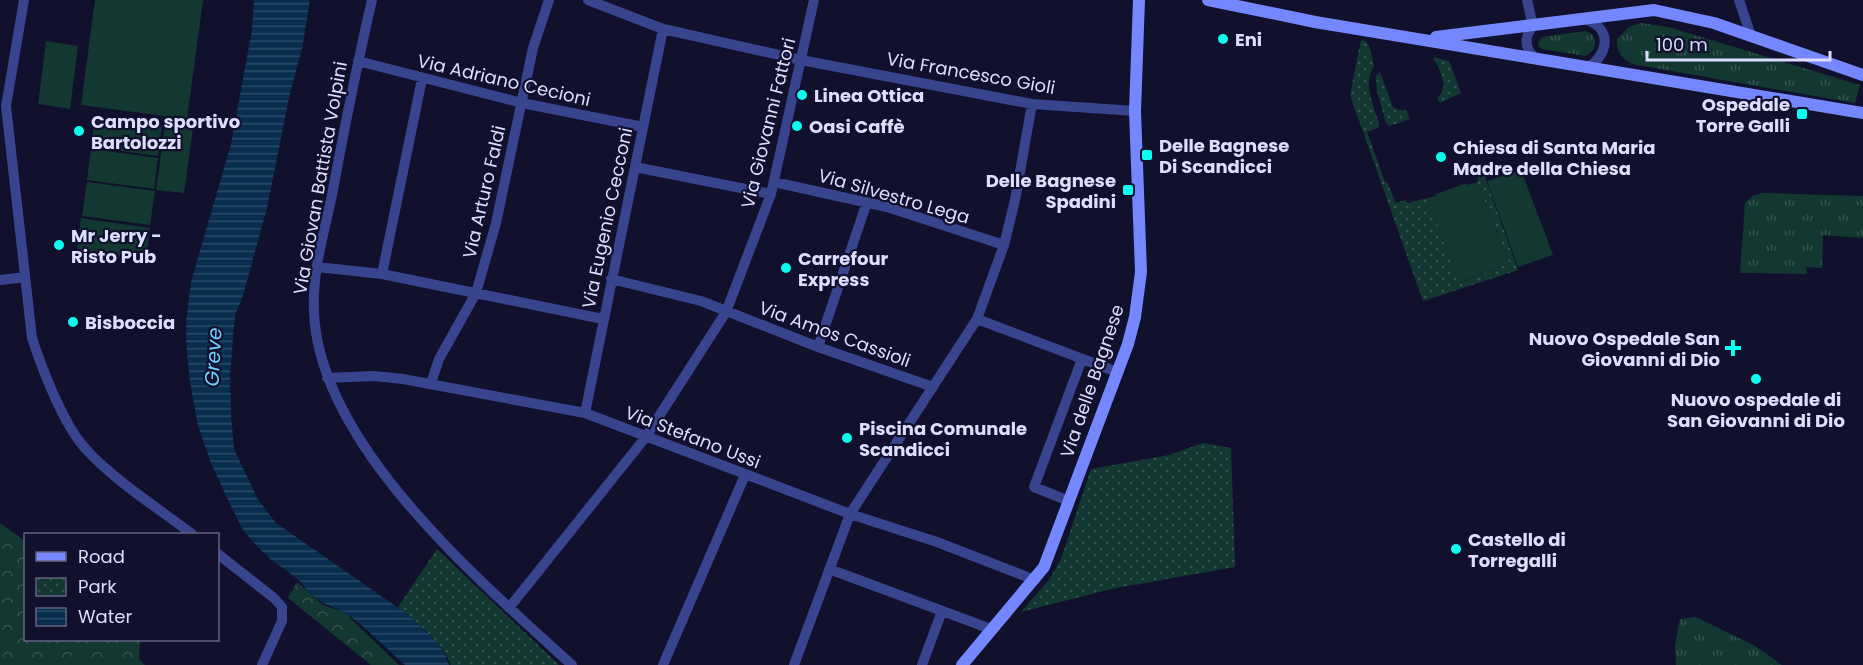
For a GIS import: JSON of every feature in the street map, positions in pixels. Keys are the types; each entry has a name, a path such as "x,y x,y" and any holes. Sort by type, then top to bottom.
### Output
{"main road":[{"name":"Via delle Bagnese","path":"962,665 1044,567 1118,372 1135,317 1141,272 1135,111 1139,0"},
{"path":"1208,0 1266,13 1863,113"},
{"path":"1420,39 1654,10 1714,23 1863,75"}],"street":[{"path":"24,0 6,106 32,338 51,387 76,435 95,458 191,533"},
{"name":"Via Giovan Battista Volpini","path":"372,0 318,267 314,319 327,378 358,438 393,485 424,521 509,608 572,665"},
{"name":"Via Arturo Faldi","path":"431,383 439,359 476,293 496,223 533,48 549,0"},
{"name":"Via Francesco Gioli","path":"588,0 663,29 801,60 1032,104 1135,111"},
{"name":"Via Giovanni Fattori","path":"509,608 645,438 726,312 771,194 814,0"},
{"path":"1527,0 1533,26 1528,33 1526,44 1535,58"},
{"path":"1739,0 1751,36"},
{"path":"1587,20 1594,22 1600,28 1605,46 1598,60 1587,68"},
{"name":"Via Eugenio Cecconi","path":"585,413 663,29"},
{"name":"Via Adriano Cecioni","path":"358,61 522,103 643,127"},
{"path":"382,274 422,79"},
{"path":"794,665 849,514 977,319 1004,245 1015,200 1032,104"},
{"path":"635,167 771,194"},
{"name":"Via Silvestro Lega","path":"774,182 867,202 1004,245"},
{"path":"818,347 867,202"},
{"path":"318,267 382,274 603,319"},
{"path":"0,280 25,277"},
{"name":"Via Amos Cassioli","path":"611,279 701,301 818,347 933,387"},
{"path":"977,319 1118,372"},
{"path":"1069,501 1034,487 1082,359"},
{"name":"Via Stefano Ussi","path":"327,378 374,376 431,383 585,413 645,438 849,514 937,542 1035,580"},
{"path":"663,665 745,475"},
{"path":"219,555 274,598 282,607 282,621 262,665"},
{"path":"829,569 991,629"},
{"path":"922,665 942,611"}],"green space":[{"path":"95,0 203,0 187,119 81,105"},
{"path":"1641,23 1668,27 1860,85 1855,103 1632,64 1620,54 1617,39 1629,27"},
{"path":"1585,31 1592,34 1595,44 1586,56 1542,49 1538,46 1539,40 1543,37"},
{"path":"1361,40 1368,44 1374,66 1369,87 1379,124 1379,127 1367,132 1385,182 1396,203 1405,200 1408,203 1427,198 1460,283 1509,263 1477,182 1479,176 1484,174 1518,270 1423,301 1350,95"},
{"path":"46,41 78,46 70,109 38,104"},
{"path":"1433,57 1449,61 1461,93 1440,103 1437,98 1441,94 1443,84 1441,73"},
{"path":"1380,72 1393,107 1406,110 1410,119 1390,126 1386,123 1377,91 1376,76"},
{"path":"95,116 162,125 158,156 91,147"},
{"path":"165,125 193,129 184,193 156,190"},
{"path":"91,149 158,158 154,189 87,180"},
{"path":"1521,170 1553,255 1518,267 1487,181"},
{"path":"87,182 155,191 150,225 82,216"},
{"path":"1477,182 1509,263 1459,283 1427,198 1467,183 1468,185"},
{"path":"1762,193 1863,196 1863,238 1823,235 1822,268 1806,267 1807,274 1740,273 1745,203 1752,196"},
{"path":"81,218 150,228 146,260 77,251"},
{"path":"1203,443 1231,448 1235,567 1111,589 1021,612 1049,580 1061,559 1091,469 1169,455"},
{"path":"0,523 24,540 24,641 140,641 139,659 145,665 0,665"},
{"path":"437,549 559,665 451,665 435,640 398,607"},
{"path":"297,582 323,605 344,612 399,665 371,665 288,598"},
{"path":"1696,617 1755,646 1782,665 1676,665 1675,645 1680,619"}],"water":[{"name":"Greve","path":"254,0 310,0 302,49 290,93 267,208 242,299 235,315 230,375 234,449 257,498 276,523 410,616 435,640 445,654 449,665 405,665 359,623 309,593 299,580 269,558 243,530 211,463 198,426 186,342 191,282 231,144 252,30"}],"place":[{"name":"Eni","path":"1223,39"},
{"name":"Linea Ottica","path":"802,95"},
{"name":"Ospedale Torre Galli","path":"1802,114"},
{"name":"Oasi Caffè","path":"797,126"},
{"name":"Campo sportivo Bartolozzi","path":"79,131"},
{"name":"Delle Bagnese Di Scandicci","path":"1147,155"},
{"name":"Chiesa di Santa Maria Madre della Chiesa","path":"1441,157"},
{"name":"Delle Bagnese Spadini","path":"1128,190"},
{"name":"Mr Jerry - Risto Pub","path":"59,245"},
{"name":"Carrefour Express","path":"786,268"},
{"name":"Bisboccia","path":"73,322"},
{"name":"Nuovo Ospedale San Giovanni di Dio","path":"1733,348"},
{"name":"Nuovo ospedale di San Giovanni di Dio","path":"1756,379"},
{"name":"Piscina Comunale Scandicci","path":"847,438"},
{"name":"Castello di Torregalli","path":"1456,549"}]}
